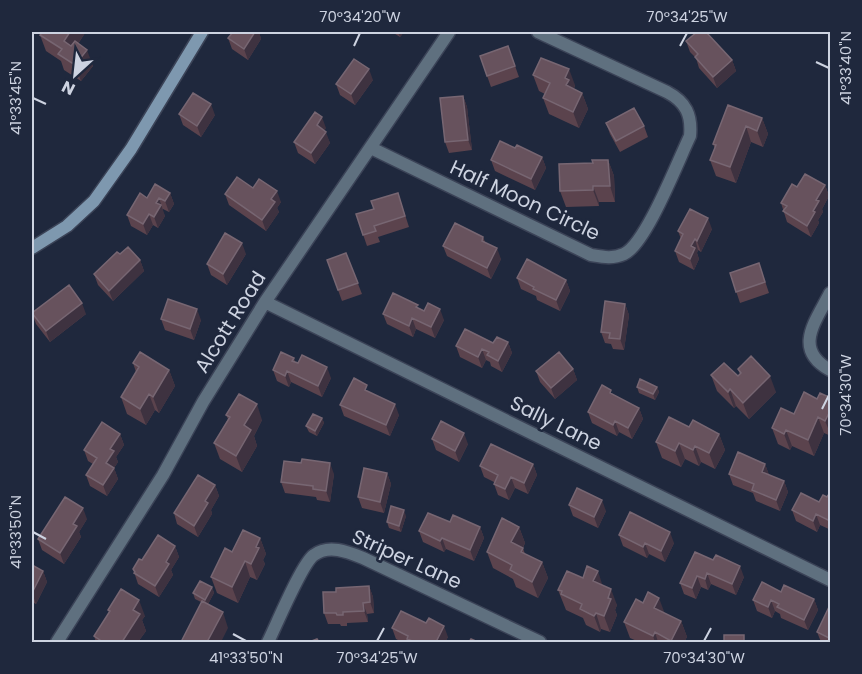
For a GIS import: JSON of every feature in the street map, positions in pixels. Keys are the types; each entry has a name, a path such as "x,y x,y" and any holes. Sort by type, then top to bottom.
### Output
{"main road":[{"path":"32,248 67,226 94,201 131,149 202,32"}],"street":[{"name":"Alcott Road","path":"57,642 163,475 203,402 265,302 449,32"},
{"name":"Half Moon Circle","path":"371,148 591,255 614,258 626,254 643,235 690,136 689,112 678,98 538,32"},
{"path":"831,293 808,340 810,350 819,362 831,370"},
{"name":"Sally Lane","path":"265,302 831,580"},
{"name":"Striper Lane","path":"268,642 313,555 326,550 338,549 363,558 540,642"}],"building":[{"path":"43,32 70,32 64,41 71,46 75,41 87,50 75,65 58,54 62,49 40,35"},
{"path":"233,32 255,32 244,49 228,38"},
{"path":"697,32 706,32 732,60 713,77 695,57 698,54 686,41"},
{"path":"508,46 515,66 487,76 480,56"},
{"path":"541,58 569,69 565,78 569,80 566,85 582,93 573,112 543,98 550,83 533,75"},
{"path":"354,59 369,69 351,94 336,84"},
{"path":"193,93 211,104 197,126 179,114"},
{"path":"463,96 468,140 445,142 440,98"},
{"path":"728,105 762,118 757,131 746,126 730,167 710,160 716,145 713,144"},
{"path":"634,108 644,126 616,141 606,123"},
{"path":"315,112 322,117 317,125 326,132 311,153 294,142"},
{"path":"500,141 515,148 517,145 542,157 531,179 491,160"},
{"path":"592,160 608,160 610,186 593,186 593,190 560,191 559,164 593,163"},
{"path":"805,174 825,185 816,200 819,201 807,226 783,211 787,206 781,203 792,184 797,187"},
{"path":"237,177 253,188 259,179 277,191 271,199 275,202 262,220 225,194"},
{"path":"155,184 170,193 165,201 159,198 156,203 161,205 154,217 149,214 143,224 127,215 140,193 147,198"},
{"path":"398,193 405,216 374,226 376,231 363,235 356,214 374,209 371,201"},
{"path":"690,209 708,218 697,241 695,239 691,246 695,248 690,259 675,251 683,234 678,231"},
{"path":"455,223 483,237 482,241 497,248 487,268 443,246"},
{"path":"225,233 242,243 223,274 207,264"},
{"path":"128,247 140,260 109,291 94,274 117,252 120,254"},
{"path":"346,253 358,283 338,290 327,260"},
{"path":"527,259 566,280 556,300 517,278"},
{"path":"759,263 765,282 736,292 730,273"},
{"path":"69,285 82,303 46,331 32,313"},
{"path":"393,293 418,305 416,307 424,311 428,303 440,309 431,327 412,318 409,326 383,314"},
{"path":"168,299 197,309 190,329 161,319"},
{"path":"605,301 625,304 620,339 609,338 610,333 601,332"},
{"path":"465,329 493,343 497,337 508,342 498,361 482,349 478,357 456,346"},
{"path":"140,352 169,370 153,397 149,394 140,409 121,397 139,367 133,363"},
{"path":"281,352 294,358 292,361 298,363 302,355 327,367 318,386 287,371 285,376 273,370"},
{"path":"559,352 573,369 551,388 536,371"},
{"path":"751,356 770,376 743,403 730,389 728,392 711,375 724,363 738,376 741,373 738,369"},
{"path":"354,378 367,385 365,390 395,404 386,425 340,405"},
{"path":"640,379 657,387 653,394 637,387"},
{"path":"602,385 611,390 610,393 639,408 628,428 615,421 613,425 588,412"},
{"path":"804,392 817,399 820,393 831,398 831,409 825,421 818,417 808,440 786,430 784,434 772,428 781,408 794,414"},
{"path":"239,394 257,404 244,425 251,430 236,456 214,443 230,417 226,415"},
{"path":"313,414 322,418 315,431 306,426"},
{"path":"669,417 689,427 693,420 719,434 709,453 695,446 693,450 679,443 675,451 656,442"},
{"path":"441,421 464,433 455,451 432,439"},
{"path":"102,422 120,434 110,449 114,451 106,463 114,468 103,485 86,475 97,458 84,450"},
{"path":"491,444 533,464 524,483 511,477 505,489 494,484 498,475 480,466"},
{"path":"738,452 765,464 762,472 784,481 776,500 752,490 754,484 729,474"},
{"path":"302,459 330,463 326,491 313,489 313,486 281,482 284,461 301,463"},
{"path":"364,468 387,473 380,502 358,497"},
{"path":"198,475 215,485 205,501 208,503 194,526 174,513"},
{"path":"577,488 602,500 594,517 569,505"},
{"path":"801,493 819,502 823,495 827,497 831,495 831,519 828,520 816,514 813,521 792,510"},
{"path":"65,497 83,508 73,524 77,526 60,553 38,539"},
{"path":"391,506 404,510 399,526 387,522"},
{"path":"630,512 670,532 661,551 645,543 643,547 619,535"},
{"path":"428,513 450,522 453,515 480,527 470,550 442,538 440,541 419,531"},
{"path":"502,518 519,527 511,542 523,548 521,552 542,562 532,582 510,570 512,565 487,552"},
{"path":"243,530 260,538 256,547 259,548 251,564 245,561 232,587 211,577 225,548 232,552"},
{"path":"158,535 175,546 166,562 169,564 155,586 134,573 133,569 139,559 142,560"},
{"path":"695,552 713,560 716,555 740,566 732,584 707,573 705,579 697,576 692,588 680,583"},
{"path":"32,565 43,571 32,593"},
{"path":"587,566 598,571 593,581 611,589 608,598 611,599 604,616 596,613 594,616 580,609 582,604 561,594 562,591 558,590 567,571 583,578"},
{"path":"200,581 212,587 205,600 193,593"},
{"path":"762,582 781,592 784,585 814,599 804,620 777,607 779,604 771,600 768,607 753,600"},
{"path":"369,586 370,602 363,603 364,611 343,612 343,615 324,613 323,592 336,592 336,588"},
{"path":"121,589 139,600 133,610 140,614 122,642 103,642 94,636"},
{"path":"648,592 659,598 654,608 681,621 671,641 655,632 653,636 624,622 636,599 643,603"},
{"path":"202,601 223,612 207,642 181,642"},
{"path":"829,607 831,608 831,639 817,632"},
{"path":"401,611 426,623 429,618 444,626 436,642 415,642 392,628"},
{"path":"724,635 744,635 744,642 724,642"}]}
